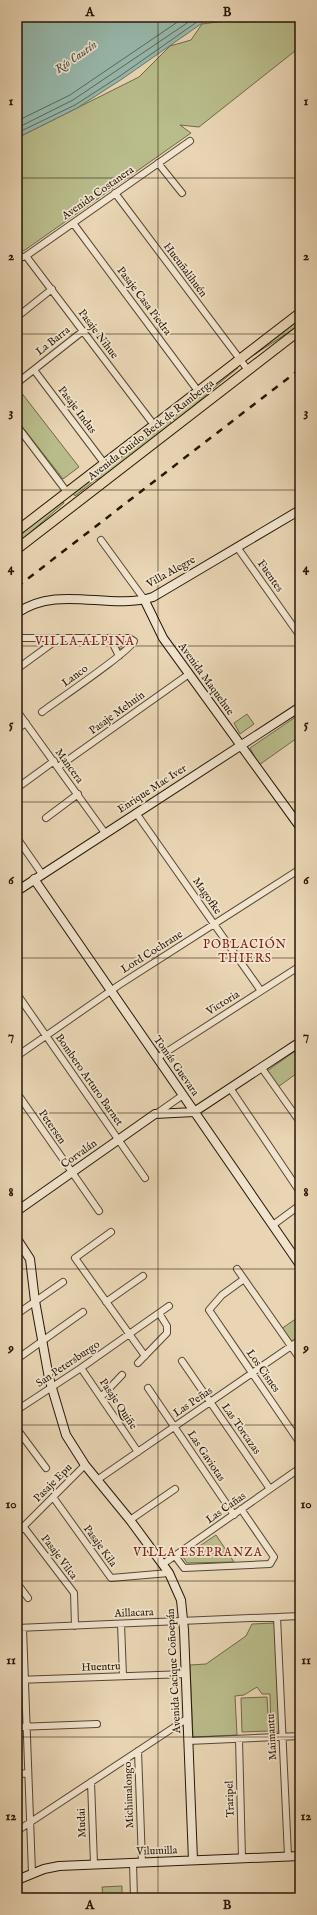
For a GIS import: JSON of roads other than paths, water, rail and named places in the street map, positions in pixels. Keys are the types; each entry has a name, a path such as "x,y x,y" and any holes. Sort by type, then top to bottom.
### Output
{"main road":[{"name":"Avenida Guido Beck de Ramberga","path":"17,531 300,313"},
{"name":"Avenida Guido Beck de Ramberga","path":"17,550 300,330"},
{"path":"67,492 76,504"},
{"name":"Villa Alegre","path":"17,613 38,603 58,599 123,601 144,599 158,594 300,510"},
{"name":"Avenida Maquehue","path":"144,599 156,626 300,827"},
{"name":"Enrique Mac Iver","path":"17,891 300,707"},
{"name":"Tomás Guevara","path":"34,879 300,1264"},
{"path":"155,1114 194,1112 300,1042"},
{"name":"Corvalán","path":"17,1211 155,1114"},
{"name":"Avenida Cacique Coñoepán","path":"17,1238 30,1259 34,1301 51,1388 66,1435 85,1465 130,1520 163,1564 169,1573 181,1600 186,1674 193,1860"},
{"name":"Vilumilla","path":"17,1880 51,1867 300,1856"}],"street":[{"name":"Avenida Costanera","path":"17,259 26,256 190,141"},
{"path":"158,163 182,193"},
{"name":"Hueuñalihuén","path":"115,193 248,370"},
{"name":"Pasaje Casa Piedra","path":"73,223 198,391"},
{"name":"Pasaje Nihue","path":"26,256 154,425"},
{"path":"17,317 52,289"},
{"name":"La Barra","path":"17,382 83,331"},
{"name":"Pasaje Indus","path":"34,370 104,463"},
{"path":"17,426 67,492"},
{"name":"Avenida Maquehue","path":"101,540 144,599"},
{"name":"Fuentes","path":"237,547 300,636"},
{"path":"17,638 110,638 119,656"},
{"name":"Lanco","path":"42,712 132,646 134,641 129,638 110,638"},
{"path":"17,669 58,639"},
{"name":"Pasaje Mehuín","path":"58,768 189,674"},
{"name":"Mancera","path":"17,711 106,833"},
{"path":"17,729 26,723"},
{"path":"17,788 54,762"},
{"path":"46,818 78,794"},
{"name":"Magofke","path":"136,813 261,991"},
{"path":"17,838 42,874"},
{"name":"Lord Cochrane","path":"17,1056 110,990 215,925 300,869"},
{"name":"Victoria","path":"157,1058 300,966"},
{"name":"Bombero Arturo Barnet","path":"17,994 145,1178"},
{"path":"261,1067 300,1122"},
{"path":"230,1088 300,1192"},
{"name":"Petersen","path":"17,1093 98,1211"},
{"name":"Corvalán","path":"155,1114 183,1095"},
{"path":"273,1225 300,1206"},
{"path":"111,1232 75,1258 145,1356"},
{"path":"237,1269 300,1359"},
{"path":"106,1302 143,1276"},
{"name":"Los Cisnes","path":"244,1279 222,1295 209,1310 300,1443"},
{"path":"17,1314 63,1282"},
{"name":"San Petersburgo","path":"17,1410 81,1368 169,1306"},
{"path":"17,1360 84,1312"},
{"path":"138,1363 167,1333 167,1326 159,1313"},
{"name":"Las Peñas","path":"97,1480 300,1340"},
{"name":"Las Torcazas","path":"182,1361 270,1489"},
{"name":"Pasaje Quiñe","path":"81,1368 138,1452"},
{"path":"101,1397 122,1375"},
{"name":"Las Gaviotas","path":"148,1388 234,1515"},
{"path":"17,1429 46,1468"},
{"name":"Pasaje Epu","path":"17,1533 85,1465"},
{"name":"Las Cañas","path":"163,1564 300,1468"},
{"path":"130,1520 175,1489"},
{"name":"Pasaje Kila","path":"53,1497 111,1578 169,1573"},
{"path":"175,1556 184,1568 270,1564 274,1557 242,1509"},
{"name":"Pasaje Vilca","path":"24,1526 74,1593 75,1626"},
{"path":"18,1585 28,1598"},
{"name":"Aillacara","path":"20,1628 300,1616"},
{"name":"Maimantu","path":"277,1617 288,1856"},
{"path":"121,1624 123,1676"},
{"path":"20,1628 25,1679 32,1873"},
{"name":"Huentru","path":"17,1680 186,1674"},
{"path":"17,1831 188,1718"},
{"path":"17,1727 97,1724"},
{"path":"188,1741 300,1736"},
{"name":"Traripel","path":"239,1739 242,1858"},
{"name":"Michimalongo","path":"138,1751 142,1862"},
{"path":"17,1774 28,1773"},
{"name":"Mudai","path":"90,1782 94,1864"},
{"path":"133,1863 134,1898"}],"water":[{"name":"Río Cautín","path":"17,17 211,17 122,79 77,108 17,138"}],"railway":[{"path":"17,587 300,369"}],"district":[{"name":"VILLA ALPINA","path":"85,641"},
{"name":"POBLACIÓN THIERS","path":"245,951"},
{"name":"VILLA ESEPRANZA","path":"198,1552"}]}
